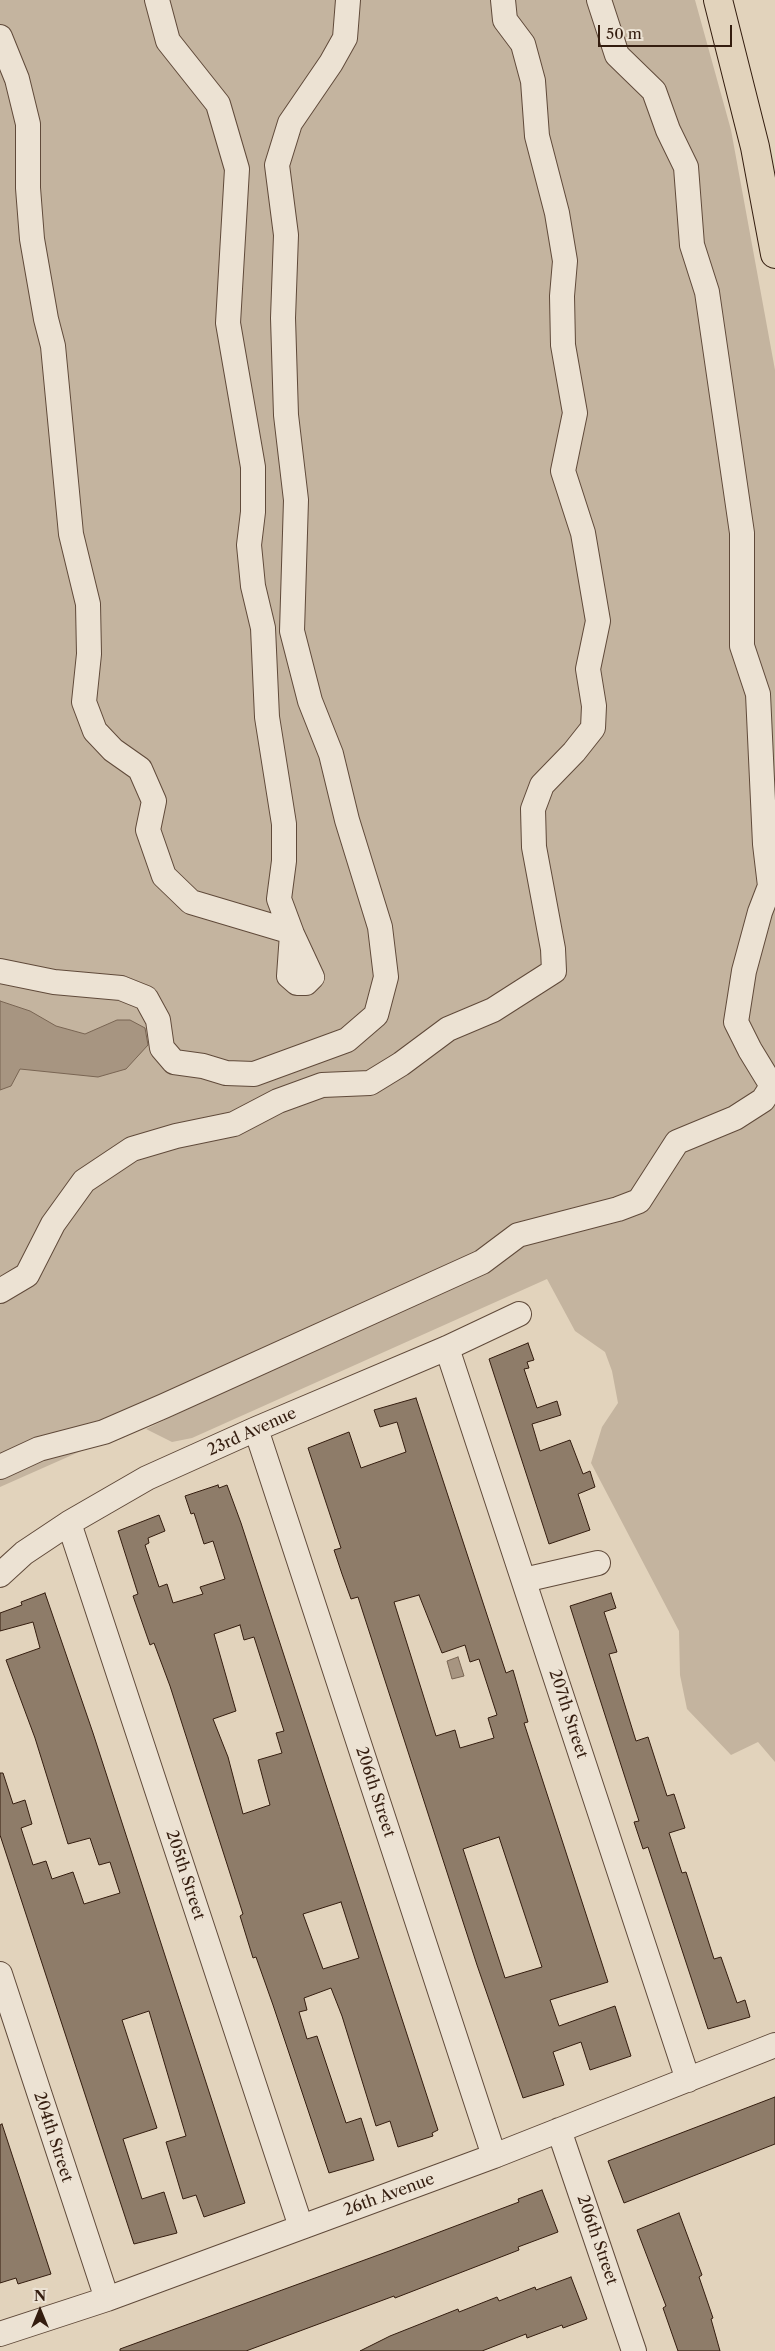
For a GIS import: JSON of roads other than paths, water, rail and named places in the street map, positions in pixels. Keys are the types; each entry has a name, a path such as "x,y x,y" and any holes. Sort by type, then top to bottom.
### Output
{"highway":[{"path":"718,0 755,147 775,254"}],"street":[{"path":"0,37 17,79 28,124 28,188 32,239 46,319 53,346 71,534 88,604 89,654 84,702 95,731 113,750 140,769 154,801 148,830 164,876 191,902 286,930 292,934 279,899 284,861 284,824 266,717 263,628 253,586 249,545 253,512 253,467 228,323 237,169 218,104 168,41 157,0"},
{"path":"0,971 54,982 121,988 146,998 158,1020 162,1048 174,1062 203,1066 226,1073 254,1074 347,1040 376,1016 386,978 380,927 347,820 331,754 310,701 292,631 296,500 286,415 283,318 286,235 277,165 290,123 345,38 348,0"},
{"path":"0,1291 27,1275 53,1224 84,1180 132,1149 176,1136 234,1124 278,1101 322,1085 370,1083 401,1064 448,1028 493,1010 554,971 553,949 534,847 533,810 542,785 574,752 593,728 594,706 588,669 598,621 583,533 563,471 575,413 564,345 562,296 565,260 557,213 537,136 533,81 523,44 505,20 503,0"},
{"path":"0,1467 39,1449 104,1432 164,1406 482,1262 518,1235 618,1209 639,1201 676,1142 736,1118 763,1100 772,1086 750,1050 736,1022 746,962 760,912 770,886 765,844 758,694 742,646 742,533 707,292 692,245 686,167 668,130 654,91 617,55 599,0"},
{"name":"23rd Avenue","path":"0,1575 24,1553 69,1523 147,1478 256,1429 447,1348 519,1314"},
{"name":"207th Street","path":"447,1348 688,2080"},
{"name":"206th Street","path":"256,1429 494,2156"},
{"name":"205th Street","path":"69,1523 301,2227"},
{"path":"524,1580 598,1563"},
{"name":"204th Street","path":"0,1974 106,2299"},
{"name":"26th Avenue","path":"0,2334 106,2299 494,2156 775,2045"},
{"name":"206th Street","path":"559,2130 634,2351"}]}
